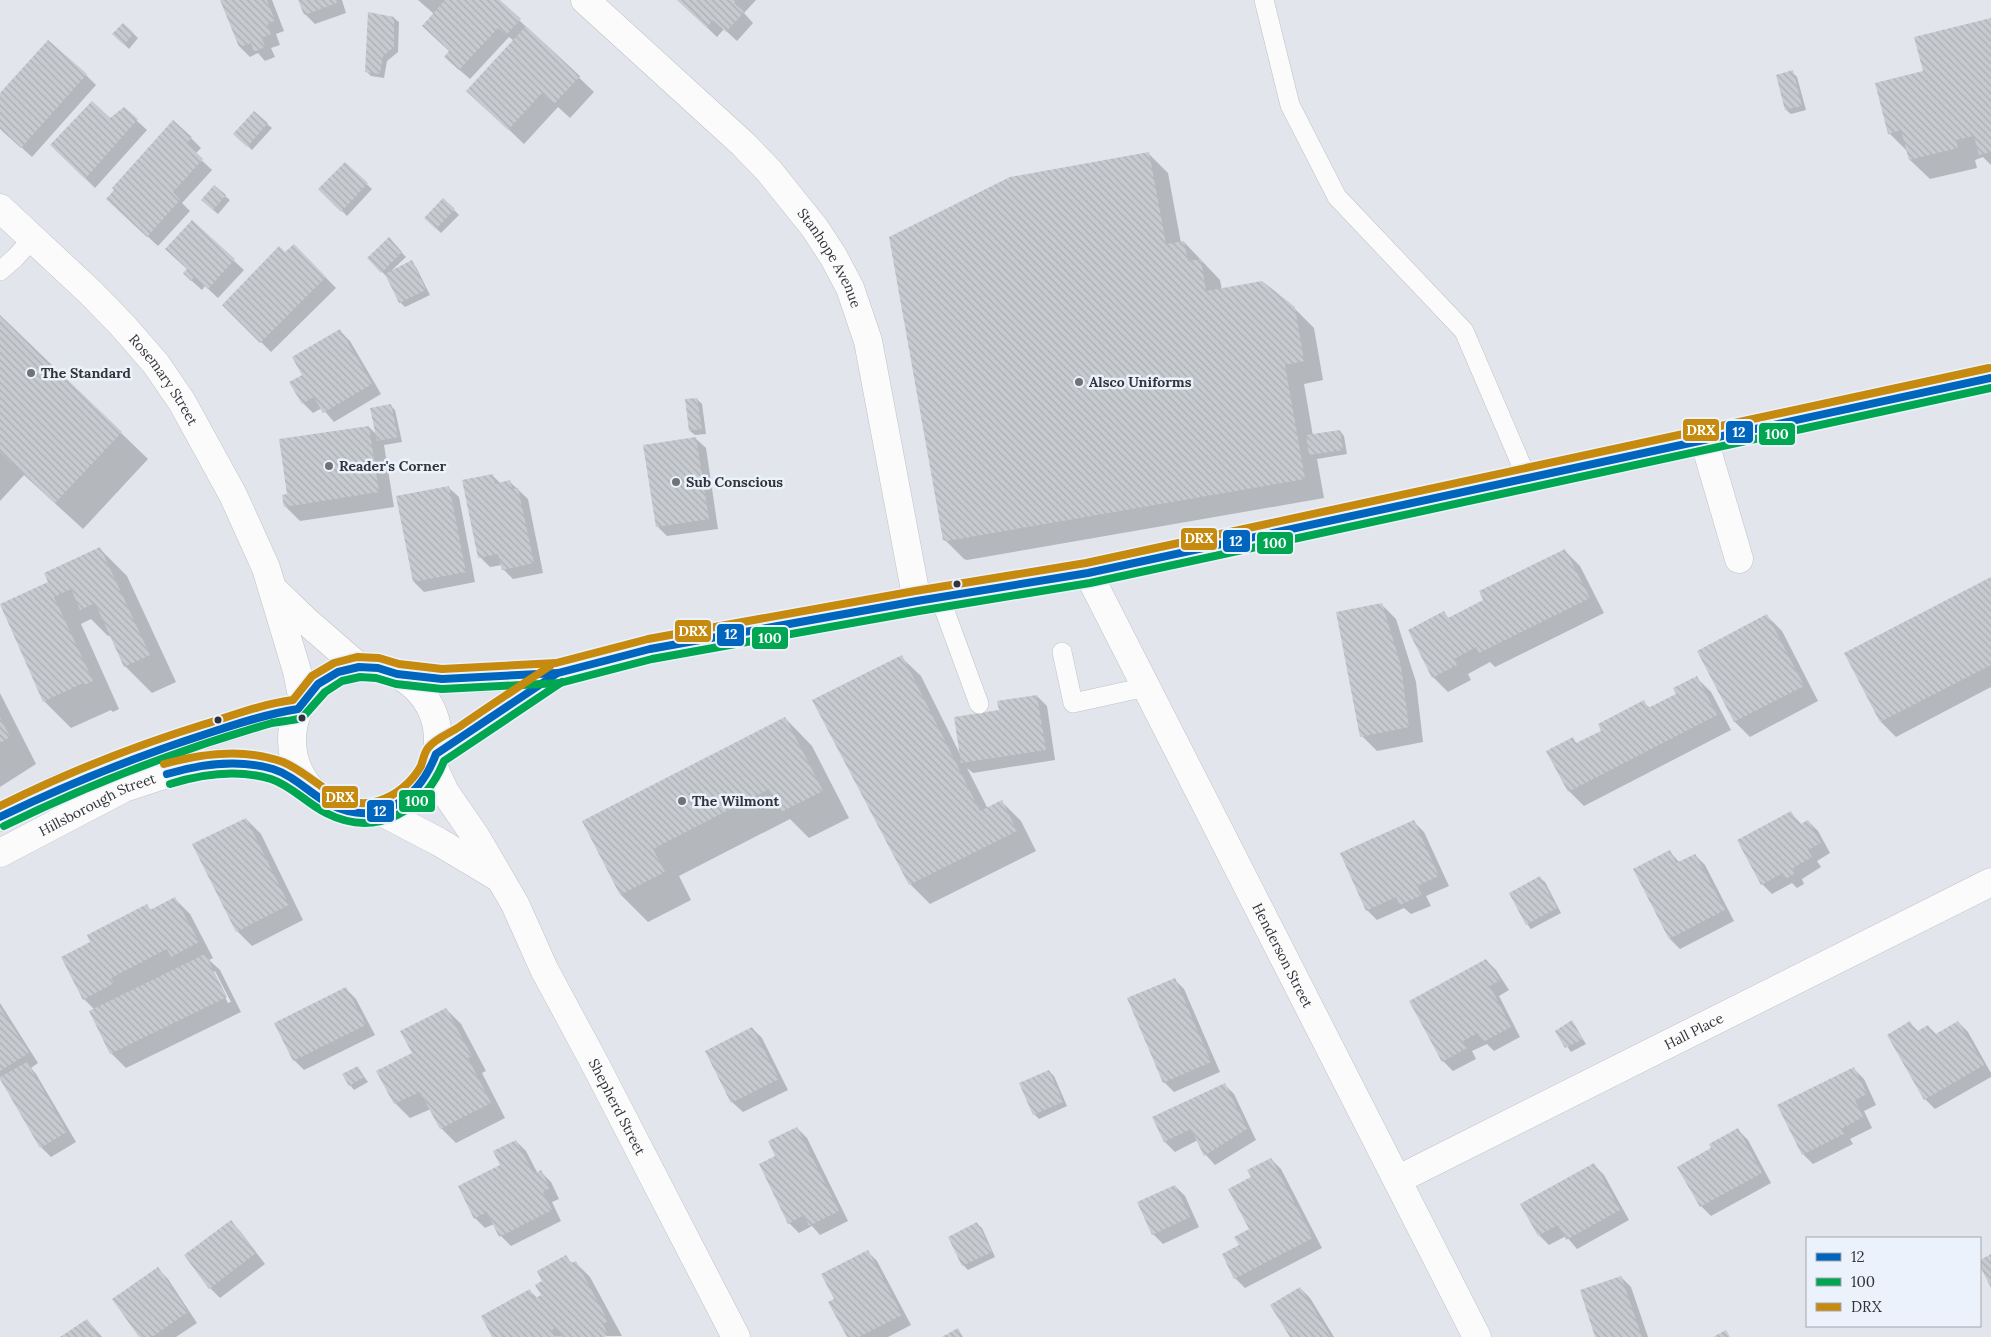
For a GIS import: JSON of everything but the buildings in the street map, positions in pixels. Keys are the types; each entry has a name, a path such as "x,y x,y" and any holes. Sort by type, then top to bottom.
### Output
{"street":[{"name":"Stanhope Avenue","path":"585,0 743,144 769,171 814,227 832,256 850,288 868,341 929,599"},
{"name":"Rosemary Street","path":"0,208 123,326 156,364 182,402 237,504 266,568 297,671 301,705"},
{"path":"397,674 412,683 425,698 433,714 438,736 435,760 423,784 402,803 380,811 367,813 341,810 311,790 298,770 292,752 292,728 301,705 318,684 338,672 359,667 378,668 397,674 442,679 558,673 650,649 929,599 1088,574 1991,378"},
{"path":"1704,440 1739,559"},
{"name":"Henderson Street","path":"1088,574 1476,1337"},
{"name":"Rosemary Street","path":"273,589 359,667"},
{"path":"435,760 558,673"},
{"name":"Hillsborough Street","path":"0,817 59,788 166,747 301,705"},
{"name":"Shepherd Street","path":"435,760 445,792 476,837 515,904 544,969 736,1337"},
{"name":"Hillsborough Street","path":"0,853 124,788 182,769 217,763 236,763 270,768 291,775 311,790"},
{"name":"Shepherd Street","path":"380,811 458,852 497,876"},
{"name":"Hall Place","path":"1397,1180 1991,882"}],"lane":[{"path":"1264,0 1290,105 1337,197 1464,331 1528,478"},
{"path":"0,271 32,239"},
{"path":"929,599 979,704"},
{"path":"1062,652 1073,704 1146,687"}],"transit line":[{"name":"DRX","path":"0,806 75,771 152,741 248,710 293,700 312,676 334,663 357,657 379,658 399,664 442,669 556,663 648,639 915,591 1086,563 1989,368"},
{"name":"12","path":"0,817 51,793 156,751 242,722 298,709 318,684 338,672 359,667 378,668 397,674 442,679 558,673 650,649 917,601 1088,573 1991,378"},
{"name":"100","path":"4,826 69,796 169,756 272,723 302,718 325,692 342,681 360,677 376,678 396,684 442,689 560,683 652,659 919,611 1090,583 1991,388"},
{"name":"DRX","path":"164,764 209,755 254,755 283,762 328,791 352,802 378,801 391,796 413,778 421,766 427,750 434,742 550,666"},
{"name":"12","path":"167,774 206,765 246,764 260,766 281,772 331,805 349,811 365,813 381,811 395,805 408,796 429,770 436,754 556,674"},
{"name":"100","path":"170,784 207,775 246,774 258,776 279,782 319,809 345,820 363,823 381,821 397,815 412,806 436,778 444,761 562,682"}],"place":[{"name":"The Standard","path":"31,373"},
{"name":"Alsco Uniforms","path":"1079,382"},
{"name":"Reader's Corner","path":"329,466"},
{"name":"Sub Conscious","path":"676,482"},
{"name":"The Wilmont","path":"682,801"}]}
